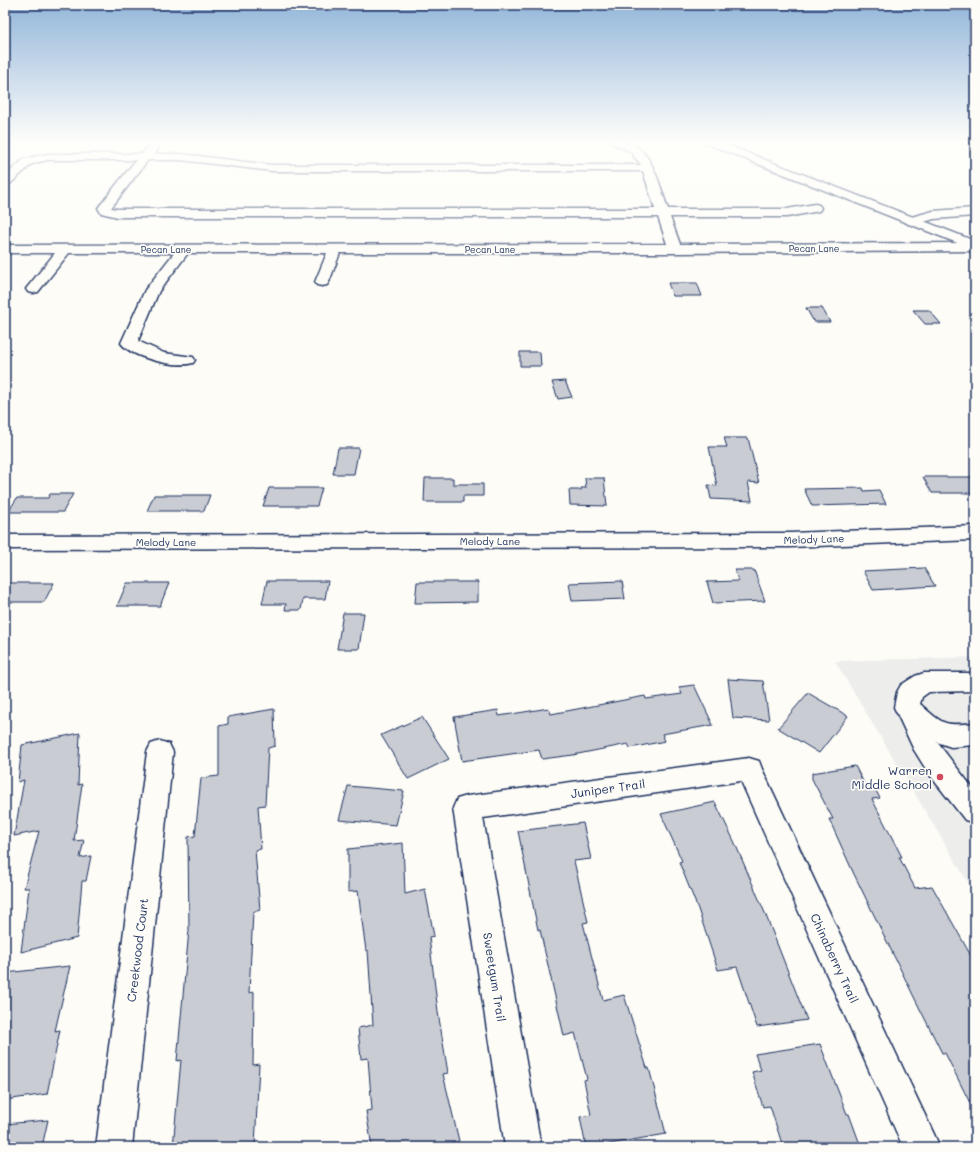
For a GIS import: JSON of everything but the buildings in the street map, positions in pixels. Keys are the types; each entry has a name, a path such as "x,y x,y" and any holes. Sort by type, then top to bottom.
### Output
{"street":[{"path":"115,195 104,208 105,210 118,214 787,213 815,208"},
{"path":"656,195 675,249"},
{"path":"847,195 975,246"},
{"path":"913,221 933,215 975,212"},
{"name":"Pecan Lane","path":"5,249 675,249 975,246"},
{"path":"33,289 65,249"},
{"path":"184,249 152,290 129,343 161,358 187,360"},
{"path":"322,282 335,249"},
{"name":"Melody Lane","path":"5,542 790,540 975,533"},
{"path":"975,682 924,683 910,692 907,707 916,729 948,780 975,811"},
{"path":"907,707 931,729 951,736 975,734"},
{"name":"Creekwood Court","path":"114,1147 160,752"},
{"name":"Juniper Trail","path":"467,808 749,769"},
{"name":"Chinaberry Trail","path":"749,769 922,1147"},
{"name":"Sweetgum Trail","path":"467,808 523,1147"}],"shaded area":[{"name":"Warren Middle School","path":"975,657 975,894 835,661"}],"place":[{"name":"Warren Middle School","path":"940,777"}]}
